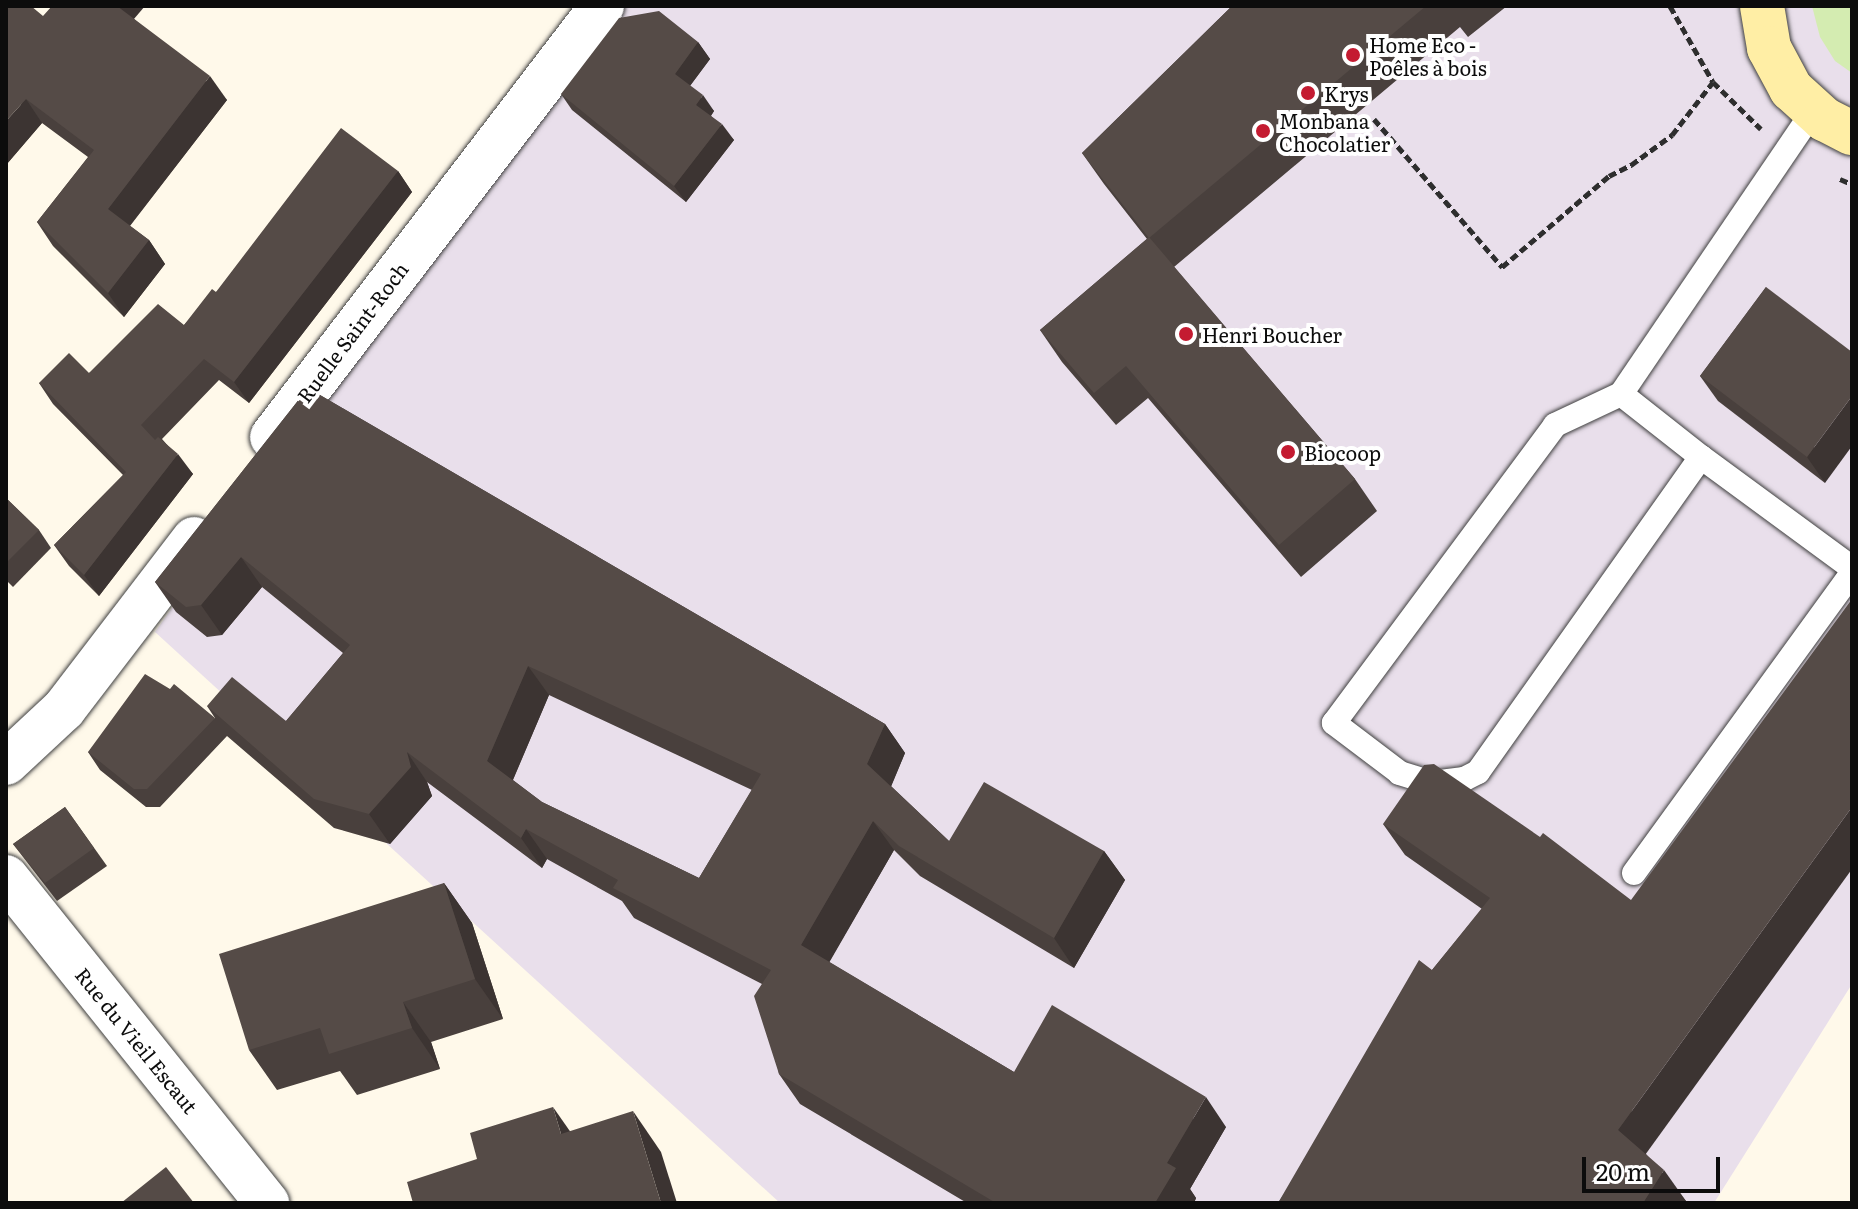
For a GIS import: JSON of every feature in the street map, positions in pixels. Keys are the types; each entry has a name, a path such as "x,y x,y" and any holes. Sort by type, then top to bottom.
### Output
{"main road":[{"path":"1760,10 1769,48 1782,76 1813,111 1852,133"}],"street":[{"name":"Ruelle Saint-Roch","path":"246,470 602,6"},
{"path":"6,763 64,709 218,508"},
{"name":"Rue du Vieil Escaut","path":"6,877 267,1203"}],"lane":[{"path":"1701,457 1478,772 1448,782 1418,780 1400,773 1334,723 1555,425 1621,394 1813,111"},
{"path":"1621,394 1852,570 1634,873"}],"path":[{"path":"1374,119 1502,267 1609,176 1631,165 1672,135 1713,82"}],"shaded area":[{"path":"595,6 1852,6 1852,984 1714,1203 780,1203 155,632"}],"green space":[{"path":"1812,6 1852,6 1852,73 1835,61 1820,37"}],"building":[{"path":"6,6 31,6 43,16 52,6 117,6 210,76 108,209 149,240 108,293 37,222 94,150 26,99 6,121"},
{"path":"1232,6 1426,6 1149,238 1082,153"},
{"path":"659,11 698,42 675,74 703,95 696,105 722,124 674,186 561,94 619,18"},
{"path":"341,128 398,171 234,382 204,359 141,425 155,440 158,437 178,454 84,575 54,545 126,472 39,383 69,353 89,373 158,304 184,325 212,289 216,292"},
{"path":"1149,237 1355,479 1279,545 1126,366 1094,393 1040,330"},
{"path":"1766,287 1852,352 1852,396 1807,457 1700,376"},
{"path":"308,388 885,724 867,764 949,841 984,782 1104,851 1054,938 899,846 873,821 801,945 1014,1072 1052,1005 1206,1097 1167,1163 1176,1168 1155,1203 996,1203 779,1074 754,996 771,970 613,888 618,880 526,829 521,838 407,752 411,767 369,814 314,799 207,706 232,677 286,721 350,645 241,557 201,605 186,607 155,582","holes":["528,666 761,774 699,878 542,802 487,761"]},
{"path":"6,498 39,530 6,563"},
{"path":"1852,599 1852,807 1618,1130 1664,1170 1643,1203 1278,1203 1419,960 1432,970 1490,898 1383,824 1424,765 1434,764 1540,837 1543,833 1631,900"},
{"path":"145,674 170,689 174,684 215,718 147,789 134,789 88,752"},
{"path":"65,807 94,848 45,883 13,844"},
{"path":"444,883 475,979 403,1002 412,1028 329,1054 320,1028 249,1050 219,954"},
{"path":"553,1107 561,1134 633,1111 661,1203 413,1203 407,1182 477,1159 470,1133"},
{"path":"166,1167 194,1203 121,1203"}],"place":[{"name":"Home Eco - Poêles à bois","path":"1353,55"},
{"name":"Krys","path":"1308,93"},
{"name":"Monbana Chocolatier","path":"1263,131"},
{"name":"Henri Boucher","path":"1186,334"},
{"name":"Biocoop","path":"1288,452"}]}
